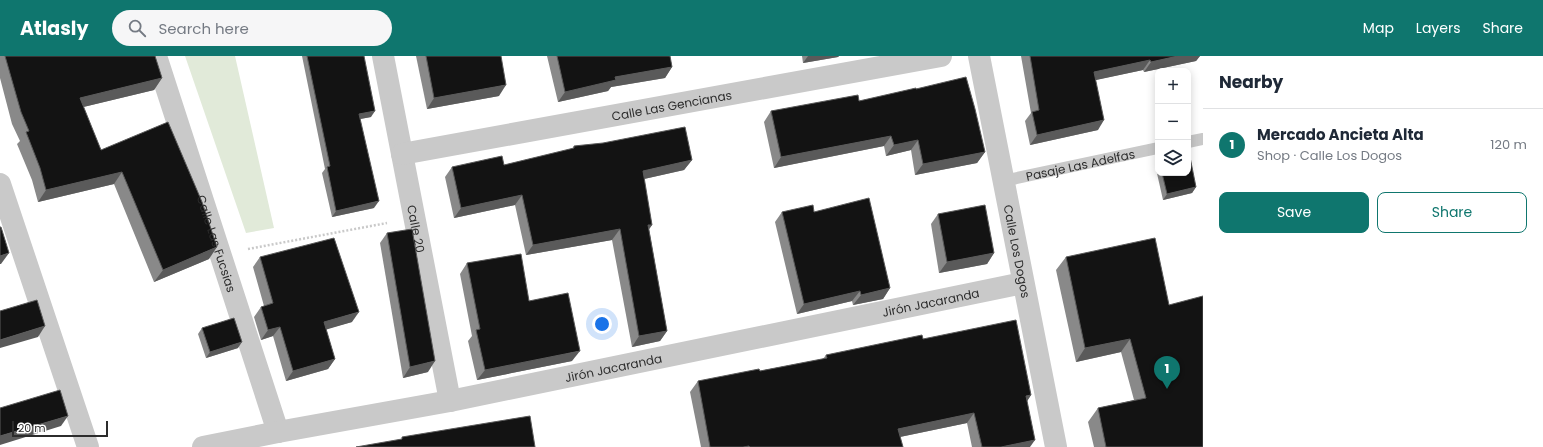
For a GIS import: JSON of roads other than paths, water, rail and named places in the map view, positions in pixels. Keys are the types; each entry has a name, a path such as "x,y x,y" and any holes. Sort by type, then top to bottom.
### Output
{"street":[{"name":"Calle Las Fucsias","path":"156,56 278,432"},
{"name":"Calle 20","path":"383,56 450,401"},
{"name":"Calle Las Gencianas","path":"402,154 941,56"},
{"name":"Calle Los Dogos","path":"979,56 1056,447"},
{"path":"0,184 88,447"},
{"name":"Jirón Jacaranda","path":"203,447 450,401 1023,283"}],"lane":[{"path":"1191,141 1203,139"},
{"name":"Pasaje Las Adelfas","path":"1003,181 1155,149"}],"place":[{"name":"Mercado Ancieta Alta","path":"1167,389"}]}
